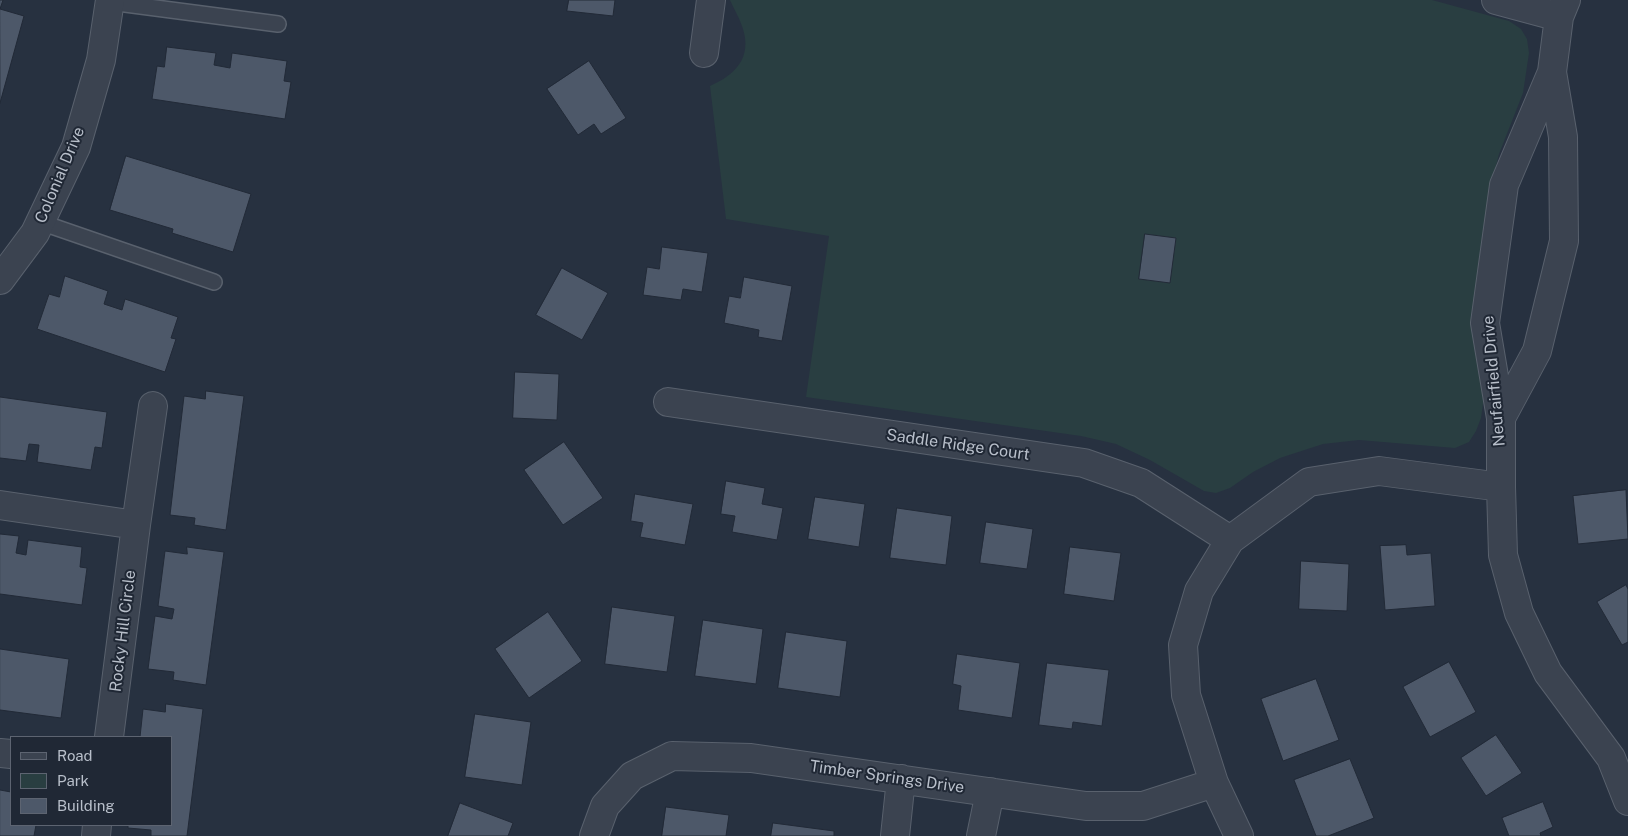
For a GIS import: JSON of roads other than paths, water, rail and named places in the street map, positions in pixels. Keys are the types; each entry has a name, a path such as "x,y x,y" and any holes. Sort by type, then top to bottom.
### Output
{"street":[{"path":"704,53 710,0"},
{"path":"1496,0 1563,8"},
{"name":"Colonial Drive","path":"0,280 35,233 76,147 101,60 110,1"},
{"name":"Neufairfield Drive","path":"1563,8 1552,72 1504,185 1486,323 1501,418 1503,555 1519,613 1548,672 1611,758 1628,801"},
{"path":"1501,418 1537,351 1564,241 1564,137 1552,72"},
{"name":"Saddle Ridge Court","path":"668,402 1084,463 1141,483 1230,540"},
{"name":"Rocky Hill Circle","path":"109,736 153,406"},
{"path":"1238,836 1214,783 1186,695 1183,645 1198,591 1230,540 1309,482 1380,471 1501,487"},
{"path":"0,505 136,525"},
{"name":"Timber Springs Drive","path":"594,836 605,806 632,776 672,756 752,758 1086,806 1143,806 1214,783"},
{"path":"896,836 901,779"},
{"path":"981,836 990,792"}],"lane":[{"path":"110,1 278,24"},
{"path":"40,222 214,282"}]}
